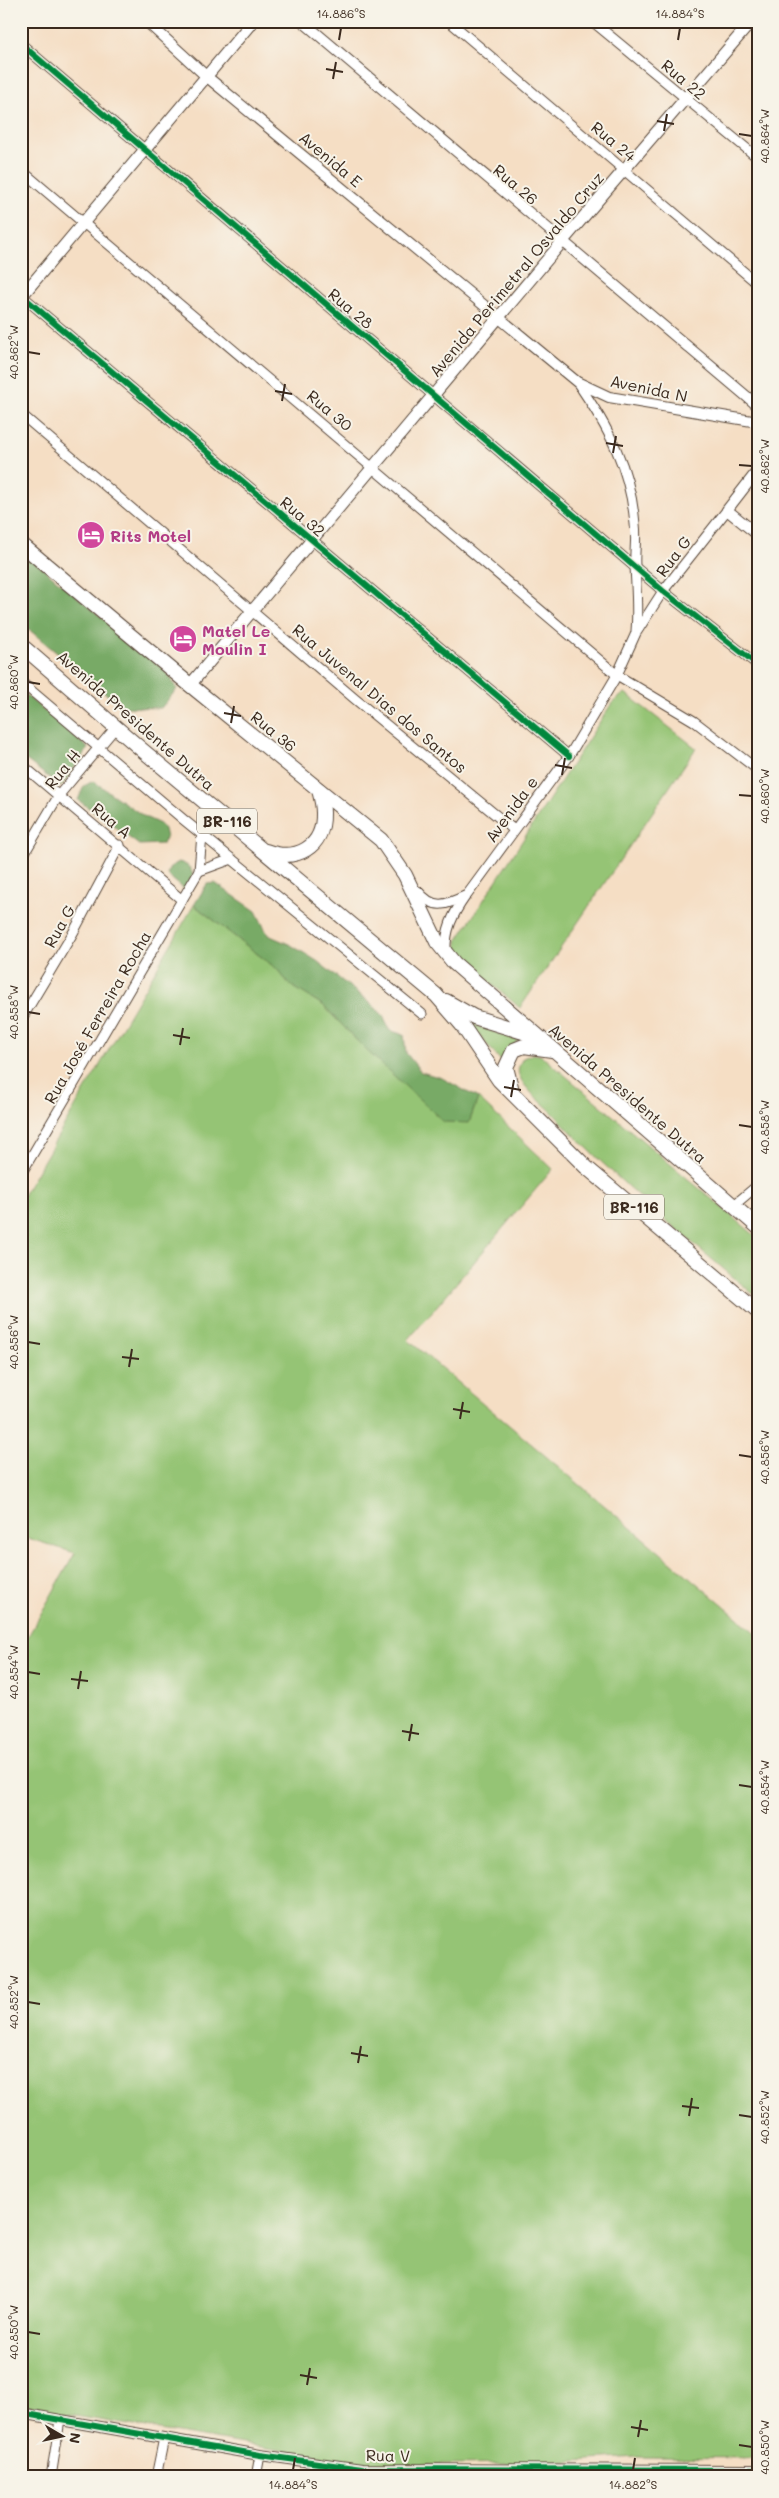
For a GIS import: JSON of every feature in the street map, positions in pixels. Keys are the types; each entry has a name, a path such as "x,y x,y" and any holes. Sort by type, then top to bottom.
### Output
{"highway":[{"name":"Rua 36","path":"21,544 190,685 381,840 405,875 437,942 446,954 538,1036"},
{"name":"Avenida Presidente Dutra","path":"21,645 436,995 462,1025 499,1080 586,1166 758,1312"},
{"path":"261,849 288,856 303,851 315,842 323,814 319,790"},
{"name":"Avenida Presidente Dutra","path":"436,995 474,1016 538,1036 758,1227"},
{"path":"515,1096 506,1072 507,1062 514,1050 524,1046 539,1046 555,1051"}],"main road":[{"path":"22,296 253,21"},
{"name":"Avenida Perimetral Osvaldo Cruz","path":"190,685 373,466 434,397 562,242 753,21"}],"street":[{"name":"Avenida E","path":"146,21 206,76 499,318"},
{"name":"Rua 26","path":"302,21 758,406"},
{"name":"Rua 24","path":"449,21 758,284"},
{"name":"Rua 22","path":"592,21 684,99 758,158"},
{"path":"753,21 758,24"},
{"name":"Rua 28","path":"21,44 664,591 758,665"},
{"name":"Rua 30","path":"21,170 373,466 617,675 694,721 758,770"},
{"name":"Rua 32","path":"22,296 311,541 569,756"},
{"name":"Avenida N","path":"499,318 577,382 610,397 758,422"},
{"path":"577,382 601,417 626,471 636,526 635,566 638,597 636,634"},
{"name":"Rua Juvenal Dias dos Santos","path":"21,414 514,830"},
{"name":"Rua G","path":"617,675 636,634 664,591 758,470"},
{"path":"728,510 758,534"},
{"name":"Avenida e","path":"446,954 445,938 448,925 467,895 569,756 617,675"},
{"path":"21,682 232,859 422,1014"},
{"name":"Rua H","path":"21,859 59,795 116,727"},
{"name":"Rua A","path":"21,764 120,845 182,900"},
{"path":"202,834 199,871 232,859"},
{"name":"Rua G","path":"21,1020 73,933 120,845"},
{"name":"Rua José Ferreira Rocha","path":"21,1174 199,871"},
{"path":"405,875 426,902 440,905 450,903 467,895"},
{"path":"733,1206 758,1185"},
{"name":"Rua V","path":"21,2413 361,2473 666,2473 758,2470"},
{"path":"51,2477 60,2420"},
{"path":"156,2477 164,2438"},
{"path":"256,2477 260,2454"}],"green space":[{"path":"21,550 167,672 177,689 161,708 122,707 21,623"},
{"path":"21,691 88,748 61,787 21,756"},
{"path":"625,693 696,748 520,1008 458,955 457,941 612,703"},
{"path":"93,781 145,817 160,824 164,829 166,838 163,844 139,845 78,800 84,786"},
{"path":"179,862 189,867 193,876 184,889 167,875 170,867"},
{"path":"215,883 256,911 268,935 291,945 317,961 369,1002 383,1015 389,1030 404,1035 406,1053 421,1072 442,1078 478,1098 469,1123 444,1122 366,1050 323,1005 290,985 277,969 194,905 207,884"},
{"path":"194,905 277,969 291,985 323,1005 366,1050 469,1123 478,1098 553,1169 408,1340 758,1635 758,2458 637,2457 525,2464 378,2464 316,2456 21,2407 21,1649 75,1553 21,1536 21,1199"},
{"path":"465,1019 482,1028 518,1040 502,1062"},
{"path":"533,1054 540,1055 548,1061 758,1238 758,1298 626,1185 529,1090 518,1073 523,1058"}],"cycle path":[{"path":"21,44 663,591 758,665"},
{"path":"21,295 569,756"},
{"path":"21,2413 260,2455 362,2469 758,2470"}],"place":[{"name":"Rits Motel","path":"91,535"},
{"name":"Matel Le Moulin I","path":"183,639"}]}
